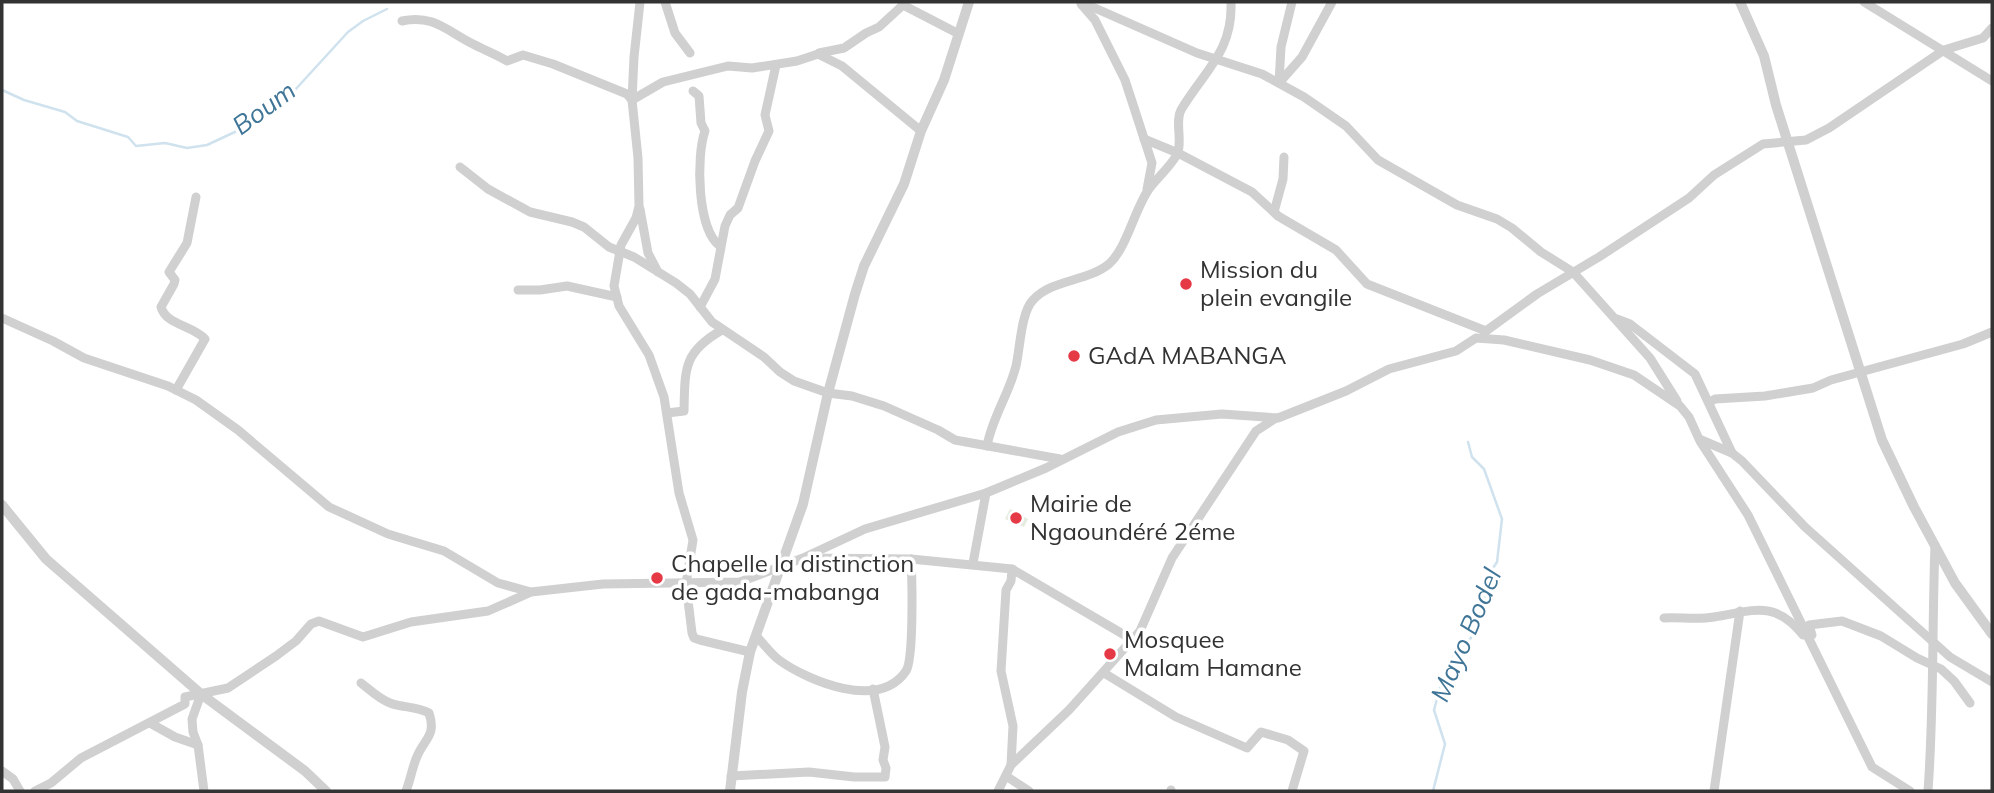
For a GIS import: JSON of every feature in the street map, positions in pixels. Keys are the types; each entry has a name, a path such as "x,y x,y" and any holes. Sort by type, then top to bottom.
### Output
{"street":[{"path":"640,2 632,100 638,158 639,206 646,246 660,273"},
{"path":"665,2 675,33 690,53"},
{"path":"730,791 742,692 750,652 803,504 828,393 855,294 864,266 904,184 921,131 944,80 969,2"},
{"path":"1080,2 1185,48 1262,74 1279,83 1346,125 1378,160 1457,205 1497,219 1573,272 1650,358 1689,417 1699,439 1748,515 1872,767 1910,791"},
{"path":"987,446 989,433 1015,369 1025,317 1031,301 1046,290 1110,263 1129,231 1147,191 1152,163 1125,80 1095,20 1080,2"},
{"path":"1147,191 1178,153 1180,112 1217,60 1232,22 1231,2"},
{"path":"1279,83 1281,47 1293,2"},
{"path":"1279,83 1302,57 1332,2"},
{"path":"1740,2 1764,56 1787,142 1882,440 1955,583 1992,634"},
{"path":"1864,2 1992,81"},
{"path":"632,100 663,82 728,66 752,68 776,65 844,48 879,27 903,5 913,4 959,34"},
{"path":"402,21 416,18 442,24 472,44 508,61 523,55 552,64 627,94 632,100"},
{"path":"1011,765 1069,710 1133,640 1155,601 1172,558 1256,431 1278,418 1346,391 1389,369 1456,351 1689,198 1714,175 1763,144 1806,140 1829,128 1944,50 1988,36 1992,28"},
{"path":"818,54 842,66 921,131"},
{"path":"700,307 715,279 725,226 730,215 738,208 769,131 765,115 776,65"},
{"path":"693,91 699,96 701,123 705,131 701,142 699,172 702,203 709,234 720,246"},
{"path":"1144,139 1178,153 1252,192 1278,216 1336,250 1367,284 1486,331"},
{"path":"1278,216 1274,212 1283,179 1284,157"},
{"path":"460,167 488,189 530,212 584,227 609,247 660,273 690,294 722,330 746,344 794,381 828,393 852,396 884,406 955,440 1060,459"},
{"path":"176,390 205,339 168,318 161,307 174,284 175,280 169,272 187,243 196,197"},
{"path":"639,206 636,218 624,235 614,286 630,327 649,355 664,397 680,493 693,540 686,584 694,638 750,652"},
{"path":"518,290 567,286 617,297"},
{"path":"2,318 84,358 149,379 196,400 221,417 329,507 388,534 444,551 498,583 531,592 603,584 740,582 803,558 865,529 986,493 1046,468 1118,432 1156,420 1222,414 1278,418"},
{"path":"1617,319 1630,324 1695,374 1732,453"},
{"path":"667,413 684,411 685,377 692,352 722,330"},
{"path":"1710,402 1715,399 1765,396 1813,388 1831,380 1963,344 1992,332"},
{"path":"1476,338 1504,340 1590,360 1634,375 1680,406"},
{"path":"1699,439 1732,453 1742,461 1805,527 1950,657 1992,682"},
{"path":"973,564 986,493"},
{"path":"2,505 46,559 201,694 305,771 326,791"},
{"path":"1928,791 1932,736 1931,665 1935,545"},
{"path":"803,558 911,559 1012,569 1133,640"},
{"path":"757,636 778,659 816,681 839,688 862,690 883,687 898,679 907,669 911,652 911,559"},
{"path":"998,791 1011,765 1013,726 1001,671 1001,657 1006,590 1011,581 1012,569"},
{"path":"35,791 51,783 81,758 185,704 185,697 228,688 296,641 311,624 319,621 363,637 411,622 488,611 531,592"},
{"path":"1664,618 1715,617 1741,611 1767,611 1790,619 1816,650"},
{"path":"1714,791 1741,611"},
{"path":"1816,650 1809,625 1842,621 1881,636 1941,669 1954,681 1970,703"},
{"path":"1104,673 1176,718 1247,748 1261,732 1288,740 1304,751 1292,791"},
{"path":"360,683 386,702 417,707 429,713 433,725 429,740 418,754 406,791"},
{"path":"731,776 809,772 885,777 885,747 873,689"},
{"path":"201,694 192,719 204,791"},
{"path":"150,723 175,737 198,745"},
{"path":"2,771 13,779 20,791"},
{"path":"1006,776 1029,791"},
{"path":"1888,778 1892,791"}],"shaded area":[{"path":"1010,509 1028,519 1024,527 1005,519"}],"waterway":[{"name":"Boum","path":"2,90 24,100 65,112 77,121 128,137 136,146 165,143 187,148 207,145 252,124 294,91 348,32 387,9"},
{"name":"Mayo Bodel","path":"1433,791 1445,744 1434,710 1441,684 1450,670 1455,652 1471,638 1476,608 1485,598 1489,574 1497,562 1502,519 1484,469 1472,457 1468,442"}],"place":[{"name":"Mission du plein evangile","path":"1186,284"},
{"name":"GAdA MABANGA","path":"1074,356"},
{"name":"Mairie de Ngaoundéré 2éme","path":"1016,518"},
{"name":"Chapelle la distinction de gada-mabanga","path":"657,578"},
{"name":"Mosquee Malam Hamane","path":"1110,654"}]}
